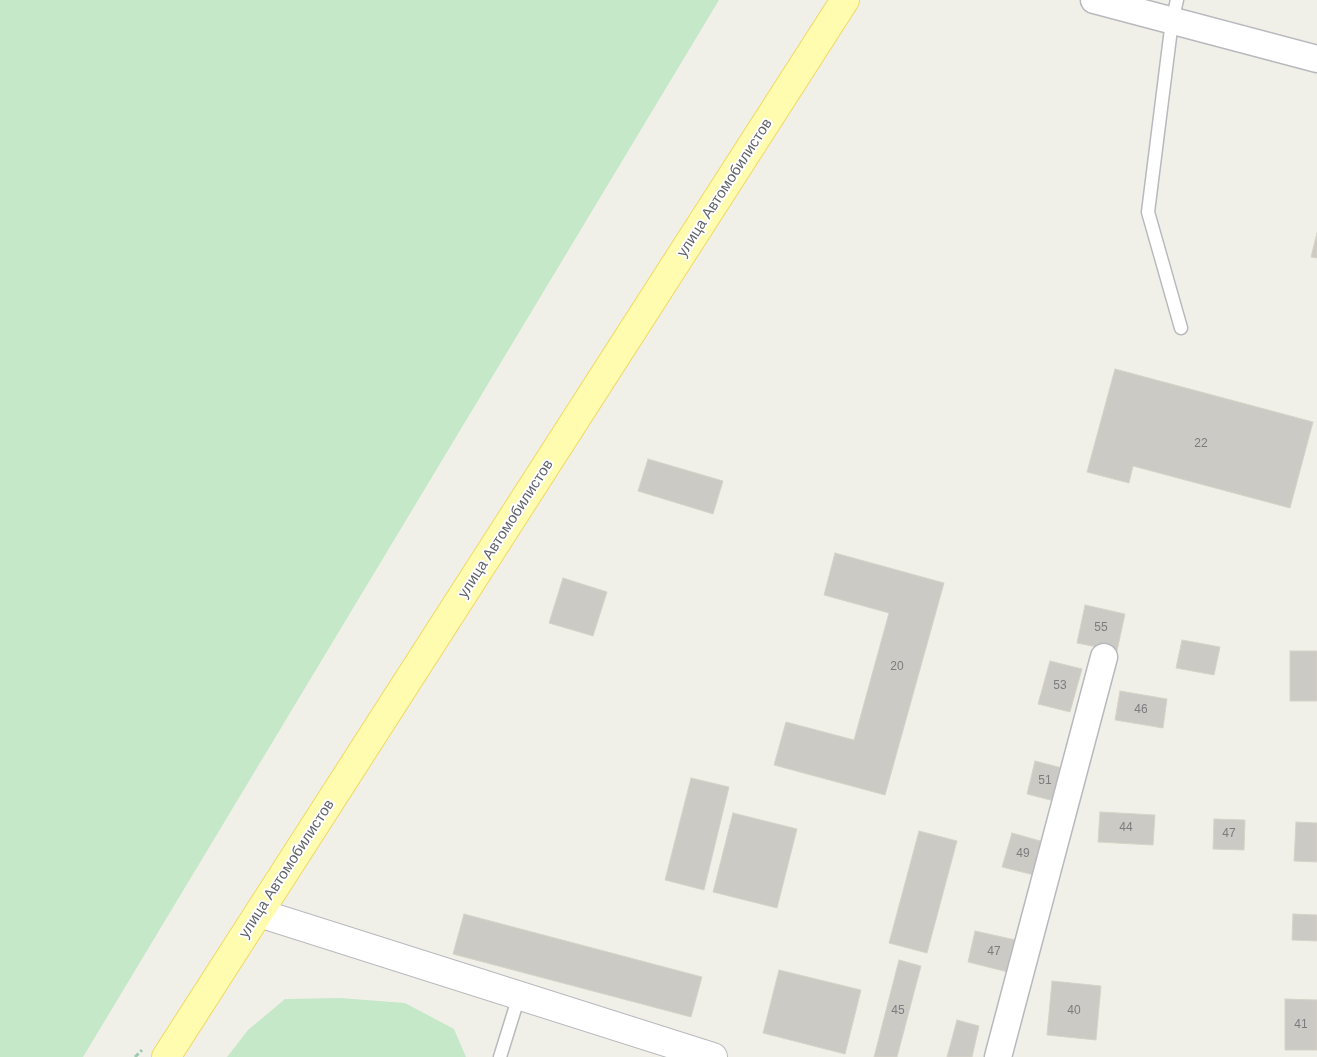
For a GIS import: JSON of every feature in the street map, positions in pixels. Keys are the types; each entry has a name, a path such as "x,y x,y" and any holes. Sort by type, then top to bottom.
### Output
{"main road":[{"name":"улица Автомобилистов","path":"166,1057 845,0"}],"street":[{"path":"1094,0 1174,10 1317,59"},
{"path":"998,1057 1104,657"},
{"path":"259,913 713,1057"}],"lane":[{"path":"1174,10 1148,212 1181,328"},
{"path":"500,1057 519,996"}],"green space":[{"path":"0,0 719,0 83,1057 0,1057"},
{"path":"340,998 405,1003 454,1029 466,1057 227,1057 248,1030 285,999"}],"building":[{"path":"1317,233 1317,258 1311,257"},
{"path":"1115,369 1313,422 1290,508 1133,466 1129,483 1087,472"},
{"path":"648,459 723,481 713,514 638,491"},
{"path":"835,553 944,583 885,795 774,765 786,722 854,740 889,613 824,595"},
{"path":"563,578 607,592 593,636 549,623"},
{"path":"1085,605 1125,614 1117,651 1077,643"},
{"path":"1182,640 1220,647 1214,675 1176,668"},
{"path":"1290,651 1317,651 1317,701 1290,701"},
{"path":"1050,661 1082,669 1070,712 1038,704"},
{"path":"1120,691 1167,699 1163,728 1115,720"},
{"path":"1035,761 1062,768 1054,801 1027,794"},
{"path":"691,778 729,787 704,890 665,880"},
{"path":"1100,812 1155,815 1153,845 1098,842"},
{"path":"733,813 797,829 777,908 713,892"},
{"path":"1214,819 1245,820 1244,850 1213,849"},
{"path":"1296,822 1317,823 1317,862 1294,861"},
{"path":"919,831 957,841 927,953 889,943"},
{"path":"1012,833 1044,842 1034,875 1002,867"},
{"path":"464,914 702,977 691,1017 453,954"},
{"path":"1293,914 1317,915 1317,941 1292,940"},
{"path":"975,931 1020,941 1012,973 968,962"},
{"path":"899,960 921,966 897,1057 874,1057"},
{"path":"779,970 861,990 845,1054 763,1033"},
{"path":"1052,981 1101,986 1096,1040 1047,1035"},
{"path":"1285,999 1317,1000 1317,1050 1285,1050"},
{"path":"957,1020 979,1026 972,1057 947,1057"}]}
